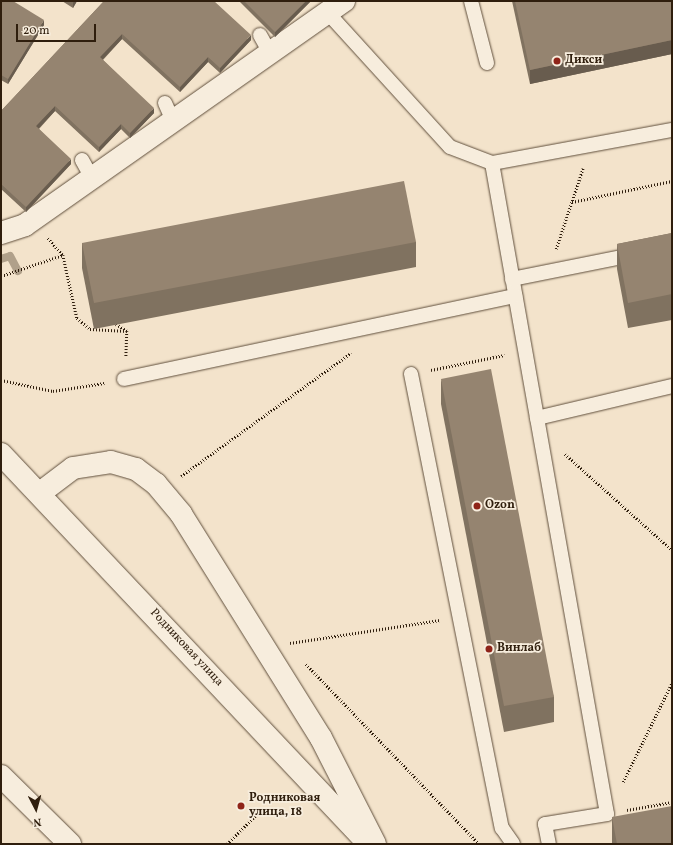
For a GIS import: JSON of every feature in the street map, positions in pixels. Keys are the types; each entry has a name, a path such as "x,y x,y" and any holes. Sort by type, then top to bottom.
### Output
{"main road":[{"path":"1,233 25,224 87,169 264,43 336,7"},
{"name":"Родниковая улица","path":"1,454 40,492 369,844"},
{"path":"40,492 73,468 111,462 136,469 156,484 181,514 321,738 375,844"},
{"path":"1,776 70,844"}],"lane":[{"path":"471,1 487,63"},
{"path":"336,7 450,147 492,163 590,147 672,130"},
{"path":"492,163 606,814 545,824 549,844"},
{"path":"512,279 672,247"},
{"path":"124,380 515,296"},
{"path":"411,374 458,618 502,828 513,844"},
{"path":"537,418 672,386"}],"path":[{"path":"549,272 590,147"},
{"path":"572,202 672,181"},
{"path":"45,235 63,255 78,318 90,329 127,331"},
{"path":"1,276 63,255"},
{"path":"116,324 127,331"},
{"path":"1,380 53,392 124,380 127,331"},
{"path":"179,478 357,349"},
{"path":"411,374 525,351"},
{"path":"563,452 672,550"},
{"path":"292,649 286,643 458,618"},
{"path":"303,660 479,844"},
{"path":"606,814 672,683"},
{"path":"606,814 672,802"},
{"path":"227,844 258,813"}],"building":[{"path":"1,1 13,1 44,20 8,79 1,75"},
{"path":"104,1 214,1 251,35 220,68 208,57 180,87 122,34 100,57 154,108 130,133 121,124 99,147 55,106 36,126 71,159 26,207 1,184 1,111"},
{"path":"244,1 306,1 275,32"},
{"path":"515,1 672,1 672,40 530,70"},
{"path":"404,181 416,242 94,303 82,243"},
{"path":"672,233 672,294 628,303 617,244"},
{"path":"491,369 554,697 504,706 441,379"},
{"path":"672,806 672,844 617,844 612,817"}],"waterway":[{"path":"1,259 10,256 18,271"}],"place":[{"name":"Дикси","path":"557,61"},
{"name":"Ozon","path":"477,506"},
{"name":"Винлаб","path":"489,649"},
{"name":"Родниковая улица, 18","path":"241,806"}]}
